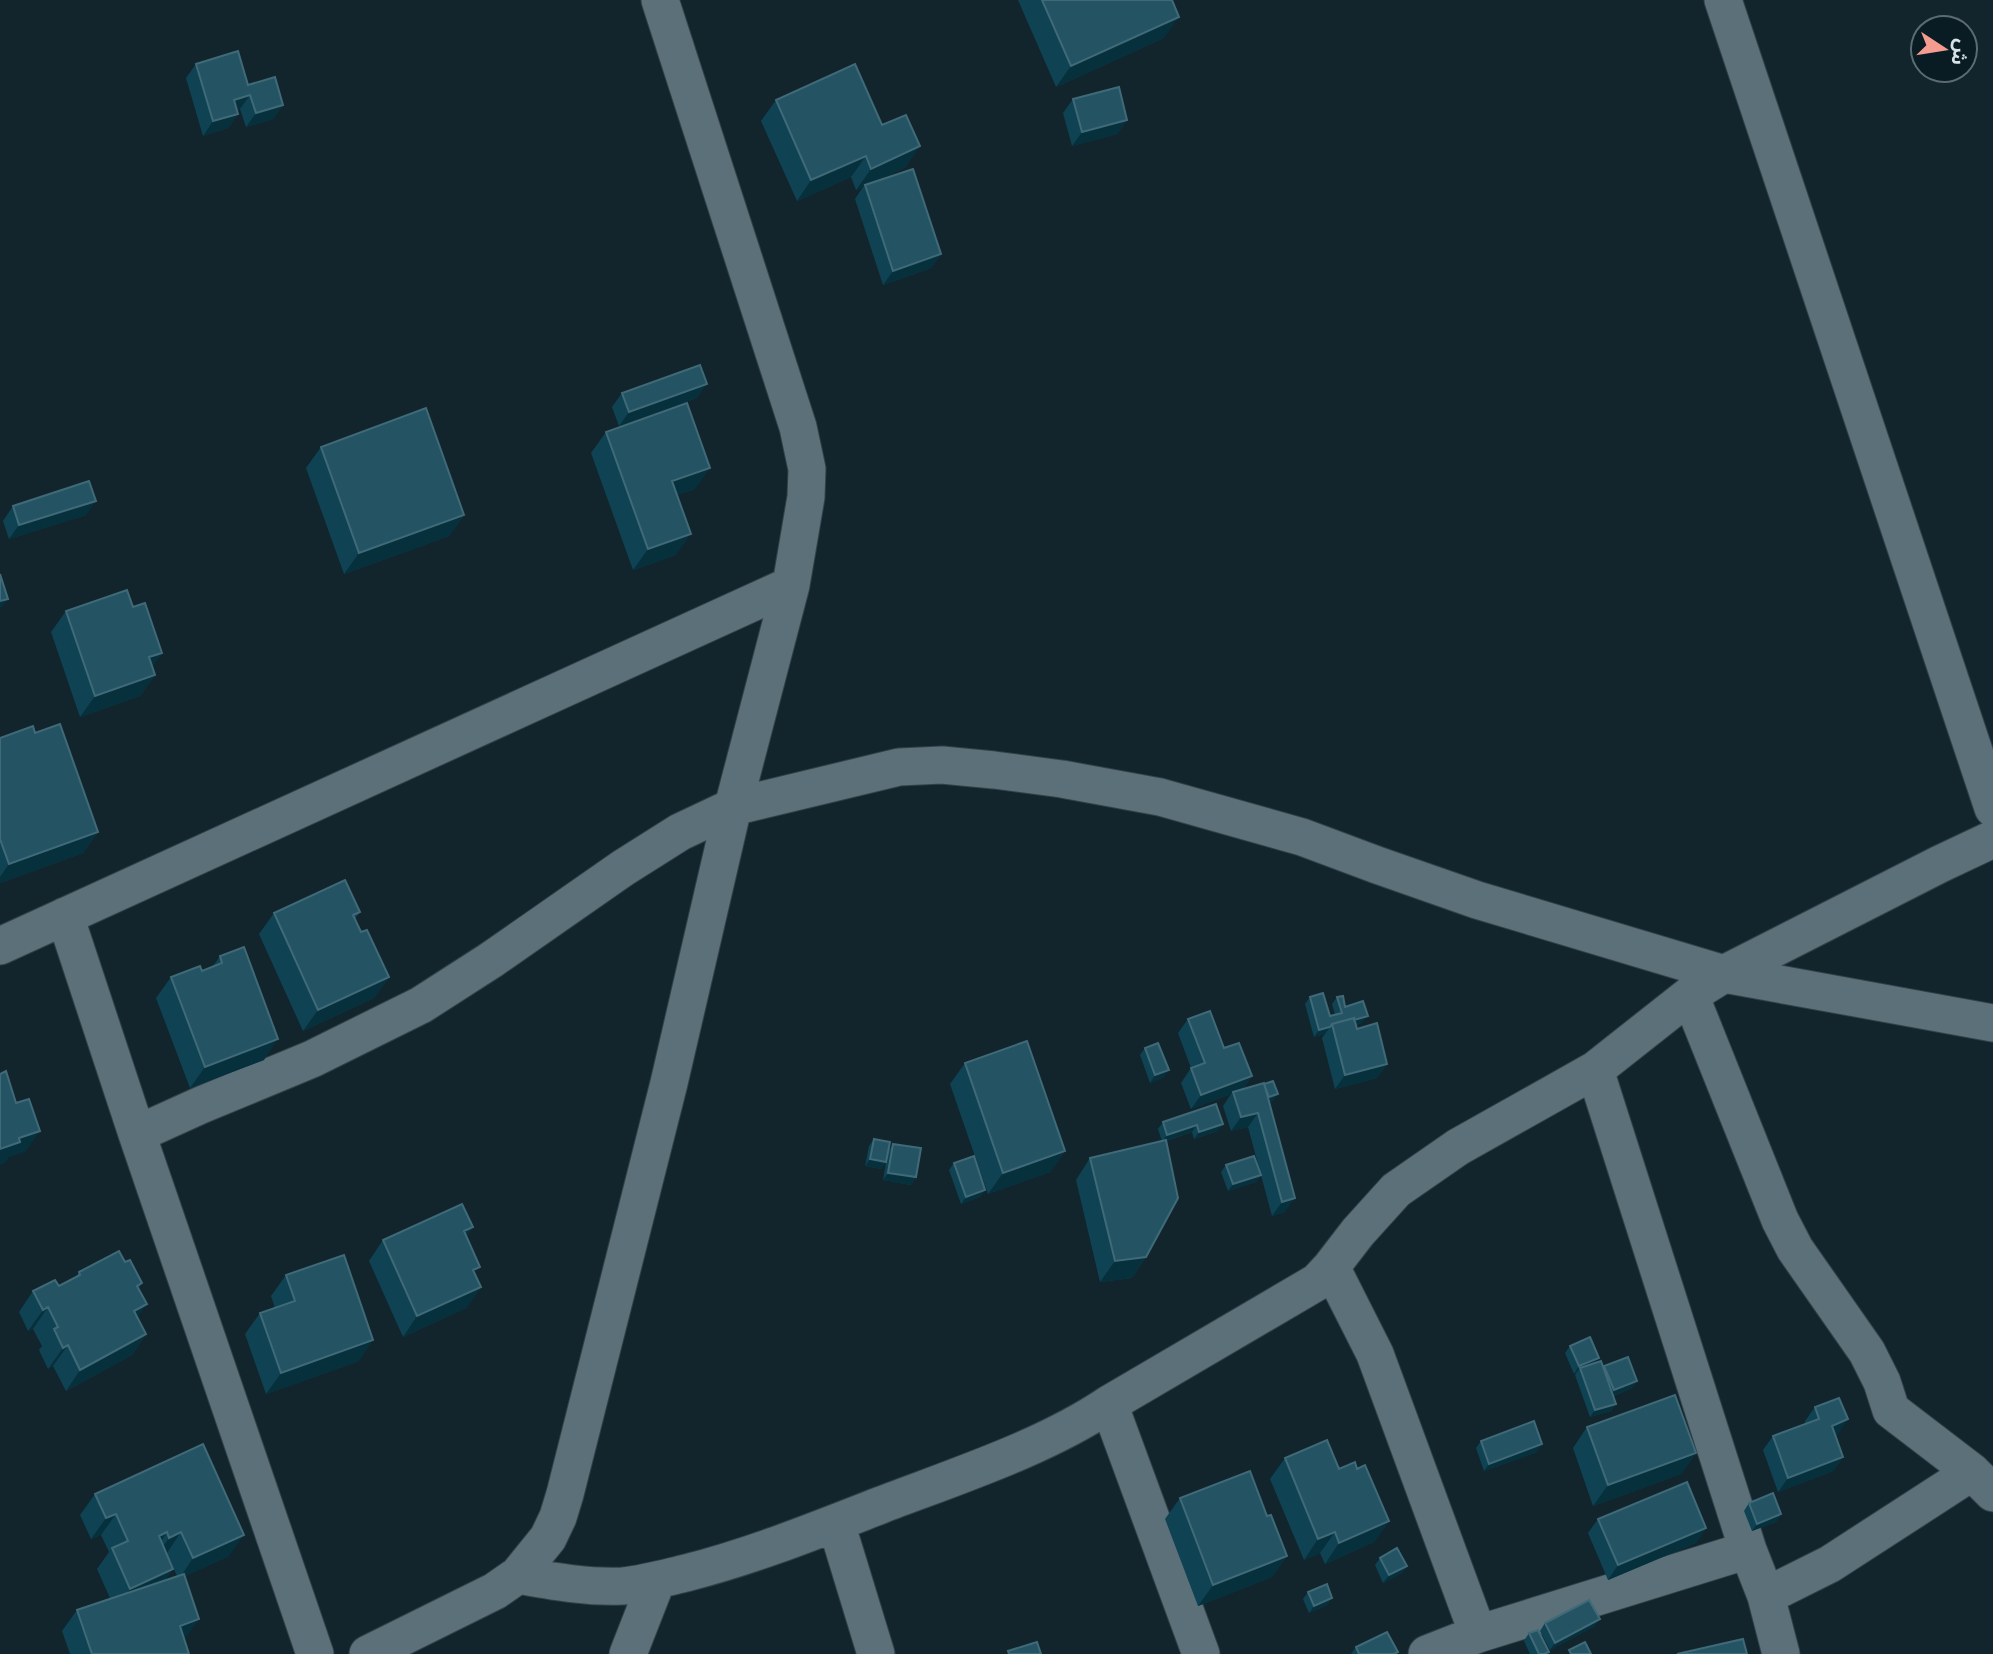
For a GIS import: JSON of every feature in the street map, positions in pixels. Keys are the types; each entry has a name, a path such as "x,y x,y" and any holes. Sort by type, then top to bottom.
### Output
{"street":[{"path":"368,1654 495,1591 518,1575 548,1538 558,1517 669,1083 733,807 791,585 806,497 807,469 800,438 660,0"},
{"path":"1723,0 1993,808"},
{"path":"0,946 791,585"},
{"path":"137,1134 312,1059 421,1005 680,832 733,807 899,767 942,765 1062,779 1160,797 1302,836 1477,900 1724,974 1993,1023"},
{"path":"518,1575 592,1585 624,1586 744,1557 1023,1449 1086,1420 1317,1282 1357,1232 1396,1190 1458,1147 1595,1070 1690,995 1724,974 1993,839"},
{"path":"65,916 315,1654"},
{"path":"1690,995 1780,1220 1795,1249 1867,1352 1882,1381 1891,1410 1983,1482 1766,1596"},
{"path":"1595,1070 1748,1550 1766,1596 1781,1654"},
{"path":"1331,1267 1374,1354 1478,1634"},
{"path":"1109,1405 1201,1654"},
{"path":"835,1522 876,1654"},
{"path":"1427,1654 1478,1634 1748,1550"},
{"path":"628,1654 657,1580"}],"building":[{"path":"1042,0 1172,0 1179,17 1071,66"},
{"path":"238,51 248,85 275,77 283,105 256,113 250,95 234,100 238,114 213,121 196,64"},
{"path":"855,64 882,125 906,115 920,146 871,169 866,156 811,180 776,100"},
{"path":"1119,87 1127,120 1082,132 1073,99"},
{"path":"913,169 941,254 893,271 865,185"},
{"path":"700,365 707,384 629,412 622,393"},
{"path":"687,403 710,468 672,481 691,534 648,549 606,432"},
{"path":"426,408 464,515 359,553 321,447"},
{"path":"89,481 96,501 19,525 13,506"},
{"path":"0,574 8,599 0,601"},
{"path":"127,590 133,607 145,603 162,653 149,657 155,675 95,696 66,611"},
{"path":"60,724 98,832 9,864 0,839 0,738 33,726 35,733"},
{"path":"345,880 360,912 353,915 361,932 367,930 389,977 318,1010 274,913"},
{"path":"244,947 278,1039 205,1067 171,977 200,966 202,971 222,963 220,956"},
{"path":"1323,993 1330,1016 1342,1013 1337,997 1343,996 1345,1007 1363,1001 1368,1016 1332,1024 1319,1030 1310,997"},
{"path":"1210,1011 1224,1048 1239,1043 1252,1076 1201,1095 1191,1068 1205,1063 1188,1019"},
{"path":"1354,1018 1357,1029 1377,1023 1387,1064 1345,1075 1332,1024"},
{"path":"1027,1041 1065,1151 1003,1173 965,1063"},
{"path":"1158,1043 1169,1070 1155,1075 1145,1048"},
{"path":"6,1071 16,1103 29,1099 40,1131 19,1138 20,1142 0,1149 0,1074"},
{"path":"1273,1081 1278,1094 1269,1097 1264,1084"},
{"path":"1264,1083 1295,1198 1282,1202 1258,1113 1241,1117 1233,1092"},
{"path":"1216,1104 1223,1124 1199,1132 1197,1125 1167,1135 1163,1122"},
{"path":"874,1139 890,1142 886,1162 870,1159"},
{"path":"1166,1140 1178,1198 1146,1257 1115,1261 1090,1158"},
{"path":"893,1144 921,1148 916,1177 888,1173"},
{"path":"974,1156 985,1190 966,1197 954,1163"},
{"path":"1254,1156 1261,1175 1233,1184 1226,1165"},
{"path":"462,1204 473,1227 464,1231 480,1267 473,1270 481,1287 417,1316 383,1240"},
{"path":"119,1251 125,1262 130,1260 142,1283 137,1286 147,1304 134,1311 146,1334 80,1370 68,1345 63,1348 54,1329 58,1327 48,1307 43,1310 33,1291 55,1280 59,1286"},
{"path":"344,1255 373,1340 281,1373 260,1313 295,1301 286,1275"},
{"path":"1590,1337 1599,1358 1579,1366 1570,1346"},
{"path":"1628,1357 1637,1381 1614,1390 1604,1366"},
{"path":"1601,1361 1616,1404 1595,1410 1580,1368"},
{"path":"1675,1395 1696,1453 1608,1485 1587,1427"},
{"path":"1839,1398 1848,1419 1832,1426 1843,1457 1788,1478 1773,1436 1819,1419 1815,1407"},
{"path":"1534,1421 1542,1444 1489,1464 1481,1441"},
{"path":"1327,1440 1339,1469 1355,1462 1357,1469 1365,1465 1389,1521 1339,1543 1335,1532 1318,1539 1285,1458"},
{"path":"203,1444 244,1535 193,1558 181,1532 169,1538 167,1532 159,1536 173,1569 130,1589 112,1548 128,1541 116,1514 106,1518 95,1494"},
{"path":"1250,1471 1267,1516 1271,1515 1287,1556 1213,1585 1180,1498"},
{"path":"1687,1482 1706,1528 1618,1565 1598,1519"},
{"path":"1773,1493 1781,1514 1757,1524 1749,1503"},
{"path":"1397,1548 1407,1566 1389,1575 1380,1558"},
{"path":"184,1574 199,1619 180,1626 189,1654 92,1654 77,1610"},
{"path":"1327,1584 1332,1598 1314,1606 1308,1592"},
{"path":"1589,1600 1600,1619 1555,1643 1545,1623"},
{"path":"1538,1630 1549,1652 1544,1654 1539,1654 1529,1633"},
{"path":"1387,1632 1398,1652 1359,1654 1356,1647"},
{"path":"1743,1639 1747,1654 1677,1654"},
{"path":"1037,1642 1041,1654 1009,1654 1008,1651"},
{"path":"1585,1642 1591,1654 1571,1654 1569,1650"}]}
